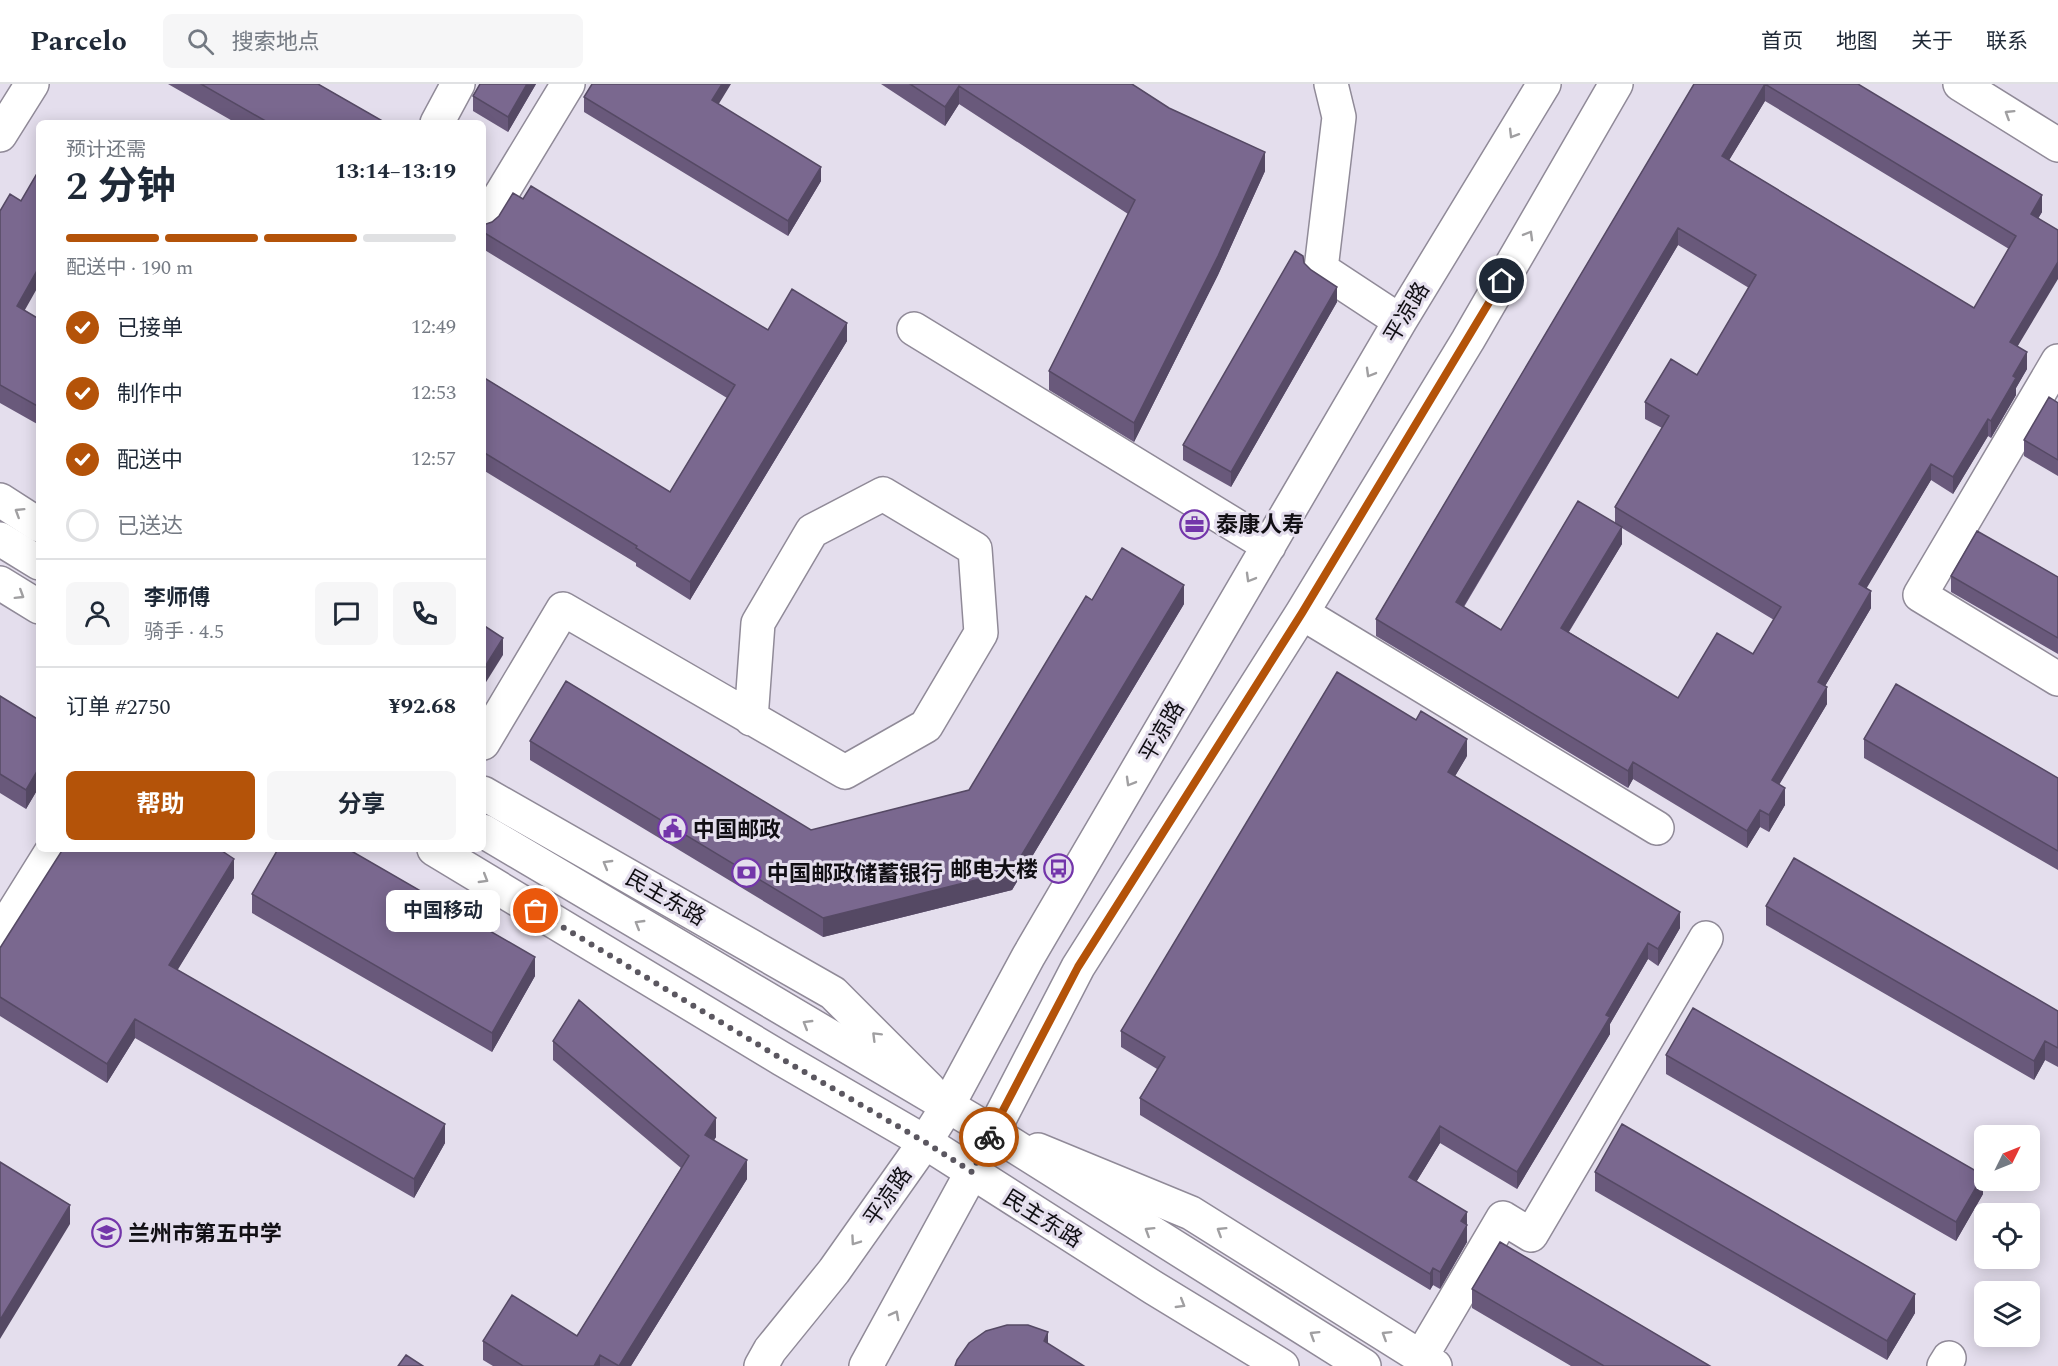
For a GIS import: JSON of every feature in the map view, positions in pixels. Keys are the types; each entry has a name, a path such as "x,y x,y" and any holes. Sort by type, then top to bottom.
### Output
{"street":[{"path":"0,135 32,84"},
{"path":"439,120 458,84"},
{"path":"486,219 568,84"},
{"path":"1331,84 1339,117 1321,268 1400,321"},
{"name":"平凉路","path":"761,1366 770,1350 834,1271 947,1107 1028,957 1400,321 1544,84"},
{"path":"866,1366 972,1172 1078,967 1302,613 1468,340 1616,84"},
{"path":"1960,84 2058,145"},
{"path":"914,328 1269,546"},
{"path":"2058,361 1920,595 2058,679"},
{"path":"486,738 563,609 844,772 927,726 981,633 975,549 883,494 812,531 758,623 751,718"},
{"path":"0,500 36,523"},
{"path":"0,539 36,561"},
{"path":"0,583 36,605"},
{"path":"1302,613 1657,828"},
{"name":"民主东路","path":"486,795 833,993 947,1107"},
{"name":"民主东路","path":"486,833 992,1132 1364,1366"},
{"path":"0,934 51,852"},
{"name":"民主东路","path":"439,852 925,1142 1154,1288 1282,1366"},
{"path":"1428,1362 1503,1218 1531,1235 1706,938"},
{"name":"民主东路","path":"992,1132 1191,1213 1428,1362"}],"building":[{"path":"201,84 318,84 381,120 264,120"},
{"path":"480,84 527,84 508,117 473,96"},
{"path":"592,84 722,84 712,100 821,167 788,221 584,97"},
{"path":"910,84 1132,84 1169,108 1265,152 1218,256 1134,423 1049,371 1135,200 959,86 945,107"},
{"path":"1694,84 1765,84 1858,84 2042,195 2031,214 2058,230 2058,262 2010,342 2027,352 2013,376 2016,378 1991,421 1988,419 1953,477 1931,464 1859,584 1871,591 1818,682 1827,687 1772,780 1785,788 1769,815 1760,810 1747,831 1633,762 1628,771 1376,619","holes":["1765,84 2016,236 1974,308 1722,156","1678,228 1756,275 1697,375 1671,359 1645,402 1669,416 1615,507 1781,607 1753,654 1717,633 1678,698 1561,628 1622,527 1578,501 1501,630 1456,602"]},
{"path":"36,175 36,272 17,306 36,317 36,405 0,385 0,211 10,194 21,201"},
{"path":"531,186 768,330 792,289 847,323 690,582 636,548 637,546 486,454 486,379 670,492 735,385 486,234 486,224 499,216 513,193 523,199"},
{"path":"1295,251 1303,256 1304,263 1311,270 1337,287 1231,472 1183,445"},
{"path":"2049,397 2058,403 2058,460 2024,440"},
{"path":"1977,531 2058,577 2058,638 1951,576"},
{"path":"1122,548 1184,585 1012,871 823,918 530,741 566,681 811,830 969,790 1086,596 1092,600"},
{"path":"486,627 503,638 486,665"},
{"path":"1337,672 1416,720 1421,711 1467,739 1448,772 1680,912 1658,949 1648,943 1606,1015 1610,1017 1517,1172 1440,1126 1409,1177 1467,1212 1461,1221 1467,1225 1440,1272 1433,1268 1430,1274 1140,1098 1165,1057 1121,1031"},
{"path":"1896,684 2058,778 2058,851 1864,739"},
{"path":"0,696 36,718 36,773 26,790 0,774"},
{"path":"61,852 224,852 234,859 169,965 445,1124 414,1179 135,1019 107,1064 0,997 0,948"},
{"path":"276,852 353,852 535,957 492,1033 252,894"},
{"path":"1794,858 2058,1011 2058,1048 2045,1041 2034,1061 1766,906"},
{"path":"579,1000 716,1118 705,1135 747,1160 619,1366 600,1355 594,1366 523,1366 483,1341 512,1295 577,1336 689,1156 553,1041"},
{"path":"1693,1008 1974,1170 1974,1191 1956,1222 1666,1055"},
{"path":"1622,1124 1915,1294 1887,1341 1595,1172"},
{"path":"0,1162 70,1205 0,1320"},
{"path":"1500,1242 1710,1366 1604,1366 1472,1289"},
{"path":"1007,1325 1028,1325 1048,1332 1044,1341 1084,1366 955,1366 969,1343 986,1331"},
{"path":"406,1355 423,1366 398,1366"}],"way so far":[{"path":"536,911 972,1172 989,1137"}],"place":[{"name":"泰康人寿","path":"1195,524"},
{"name":"中国邮政","path":"672,829"},
{"name":"邮电大楼","path":"1059,869"},
{"name":"中国邮政储蓄银行","path":"746,873"},
{"name":"中国移动","path":"536,911"},
{"name":"兰州市第五中学","path":"107,1233"}],"route":[{"path":"989,1137 1078,967 1302,613 1502,281"}]}
